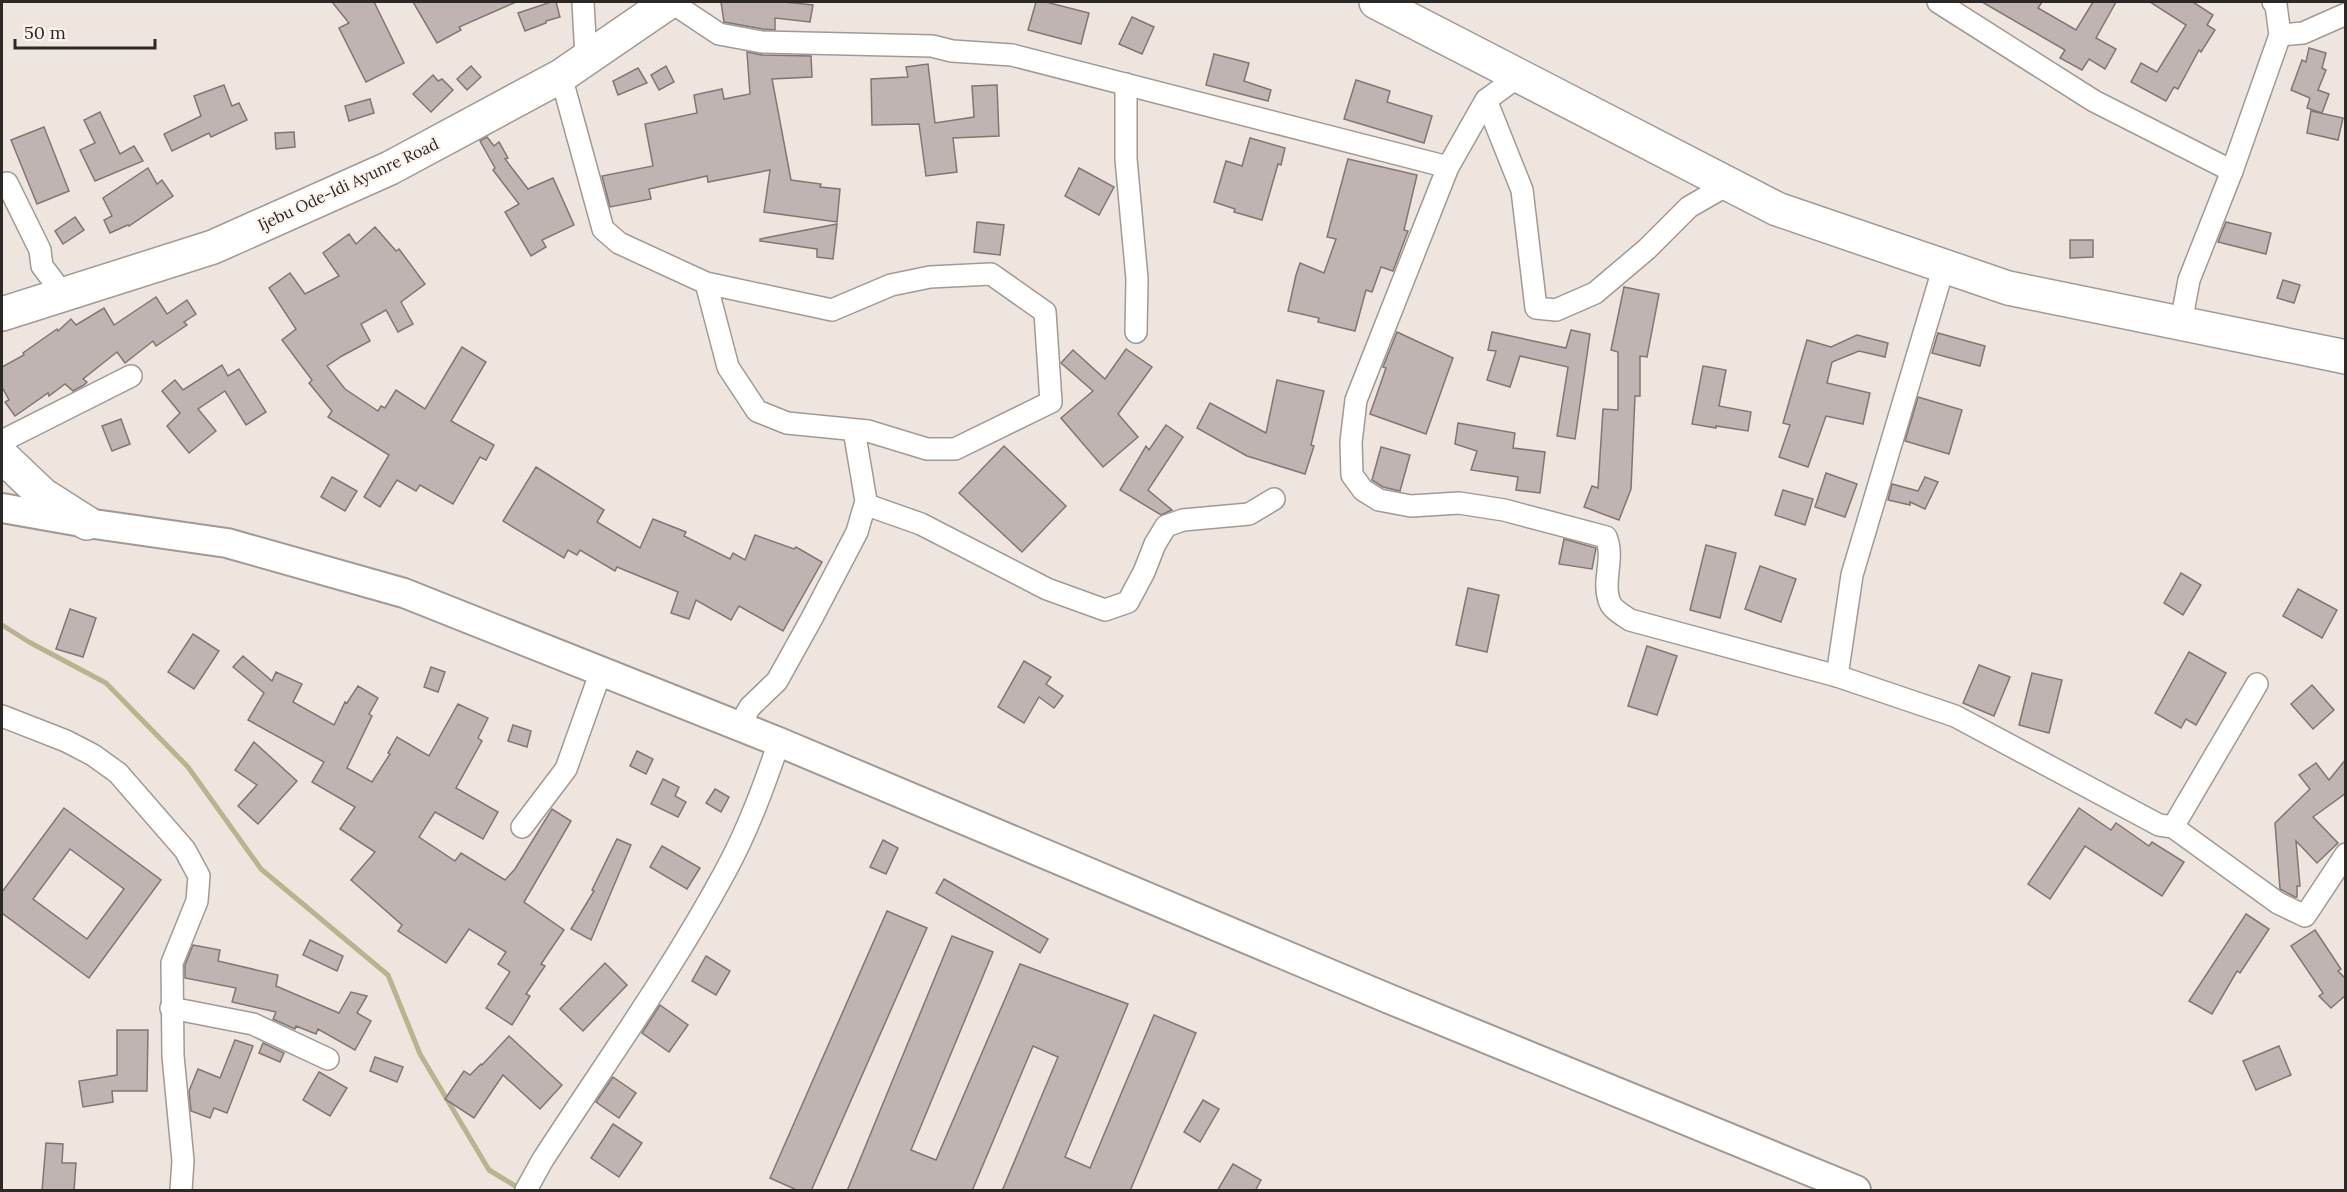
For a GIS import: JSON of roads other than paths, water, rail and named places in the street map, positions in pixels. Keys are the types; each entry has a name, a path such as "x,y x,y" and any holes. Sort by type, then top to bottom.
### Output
{"main road":[{"name":"Ijebu Ode-Idi Ayunre Road","path":"8,318 64,295 213,247 390,168 573,67 670,2"},
{"path":"1376,2 1778,209 2008,288 2346,357"},
{"path":"2,456 43,495 87,523"},
{"path":"2,508 227,543 404,593 779,742 1387,998 1856,1191"}],"street":[{"path":"583,2 573,67 603,229 619,243 706,284 832,310 891,285 930,277 991,274 1045,312 1051,402 956,449 927,448 868,431 787,423 758,411 729,367 706,284"},
{"path":"670,2 719,34 762,42 932,46 952,51 1012,56 1448,166"},
{"path":"1938,2 2094,101 2232,171"},
{"path":"2181,323 2189,280 2232,171 2280,35 2276,5 2273,2"},
{"path":"2280,35 2303,33 2346,14"},
{"path":"1519,76 1486,100 1448,166 1356,400 1351,442 1352,475 1363,490 1379,500 1395,504 1422,506 1459,504 1503,510 1606,537 1610,552 1609,601 1629,620 1837,676 1955,716 2159,825 2173,827 2278,903 2305,916 2346,854"},
{"path":"1126,84 1126,159 1137,279 1136,332"},
{"path":"1486,100 1522,190 1536,308 1556,310 1595,293 1647,249 1689,207 1729,184"},
{"path":"7,183 40,250 42,266 64,295"},
{"path":"1837,676 1852,575 1944,266"},
{"path":"2,441 131,376"},
{"path":"854,430 867,501 870,506 921,524 1047,589 1105,610 1128,602 1166,526 1183,520 1249,514 1274,499"},
{"path":"739,726 750,707 777,681 813,618 857,532 867,501"},
{"path":"522,827 566,769 601,671"},
{"path":"2173,827 2257,684"},
{"path":"2,716 66,741 93,755 118,773 185,850 199,876 197,901 172,963 173,1056 183,1161 181,1191"},
{"path":"526,1191 542,1161 678,955 726,870 762,793 779,742"},
{"path":"171,1008 253,1024 328,1059"}],"waterway":[{"path":"2,625 106,683 188,767 261,869 388,975 420,1054 489,1170 522,1190"}]}
